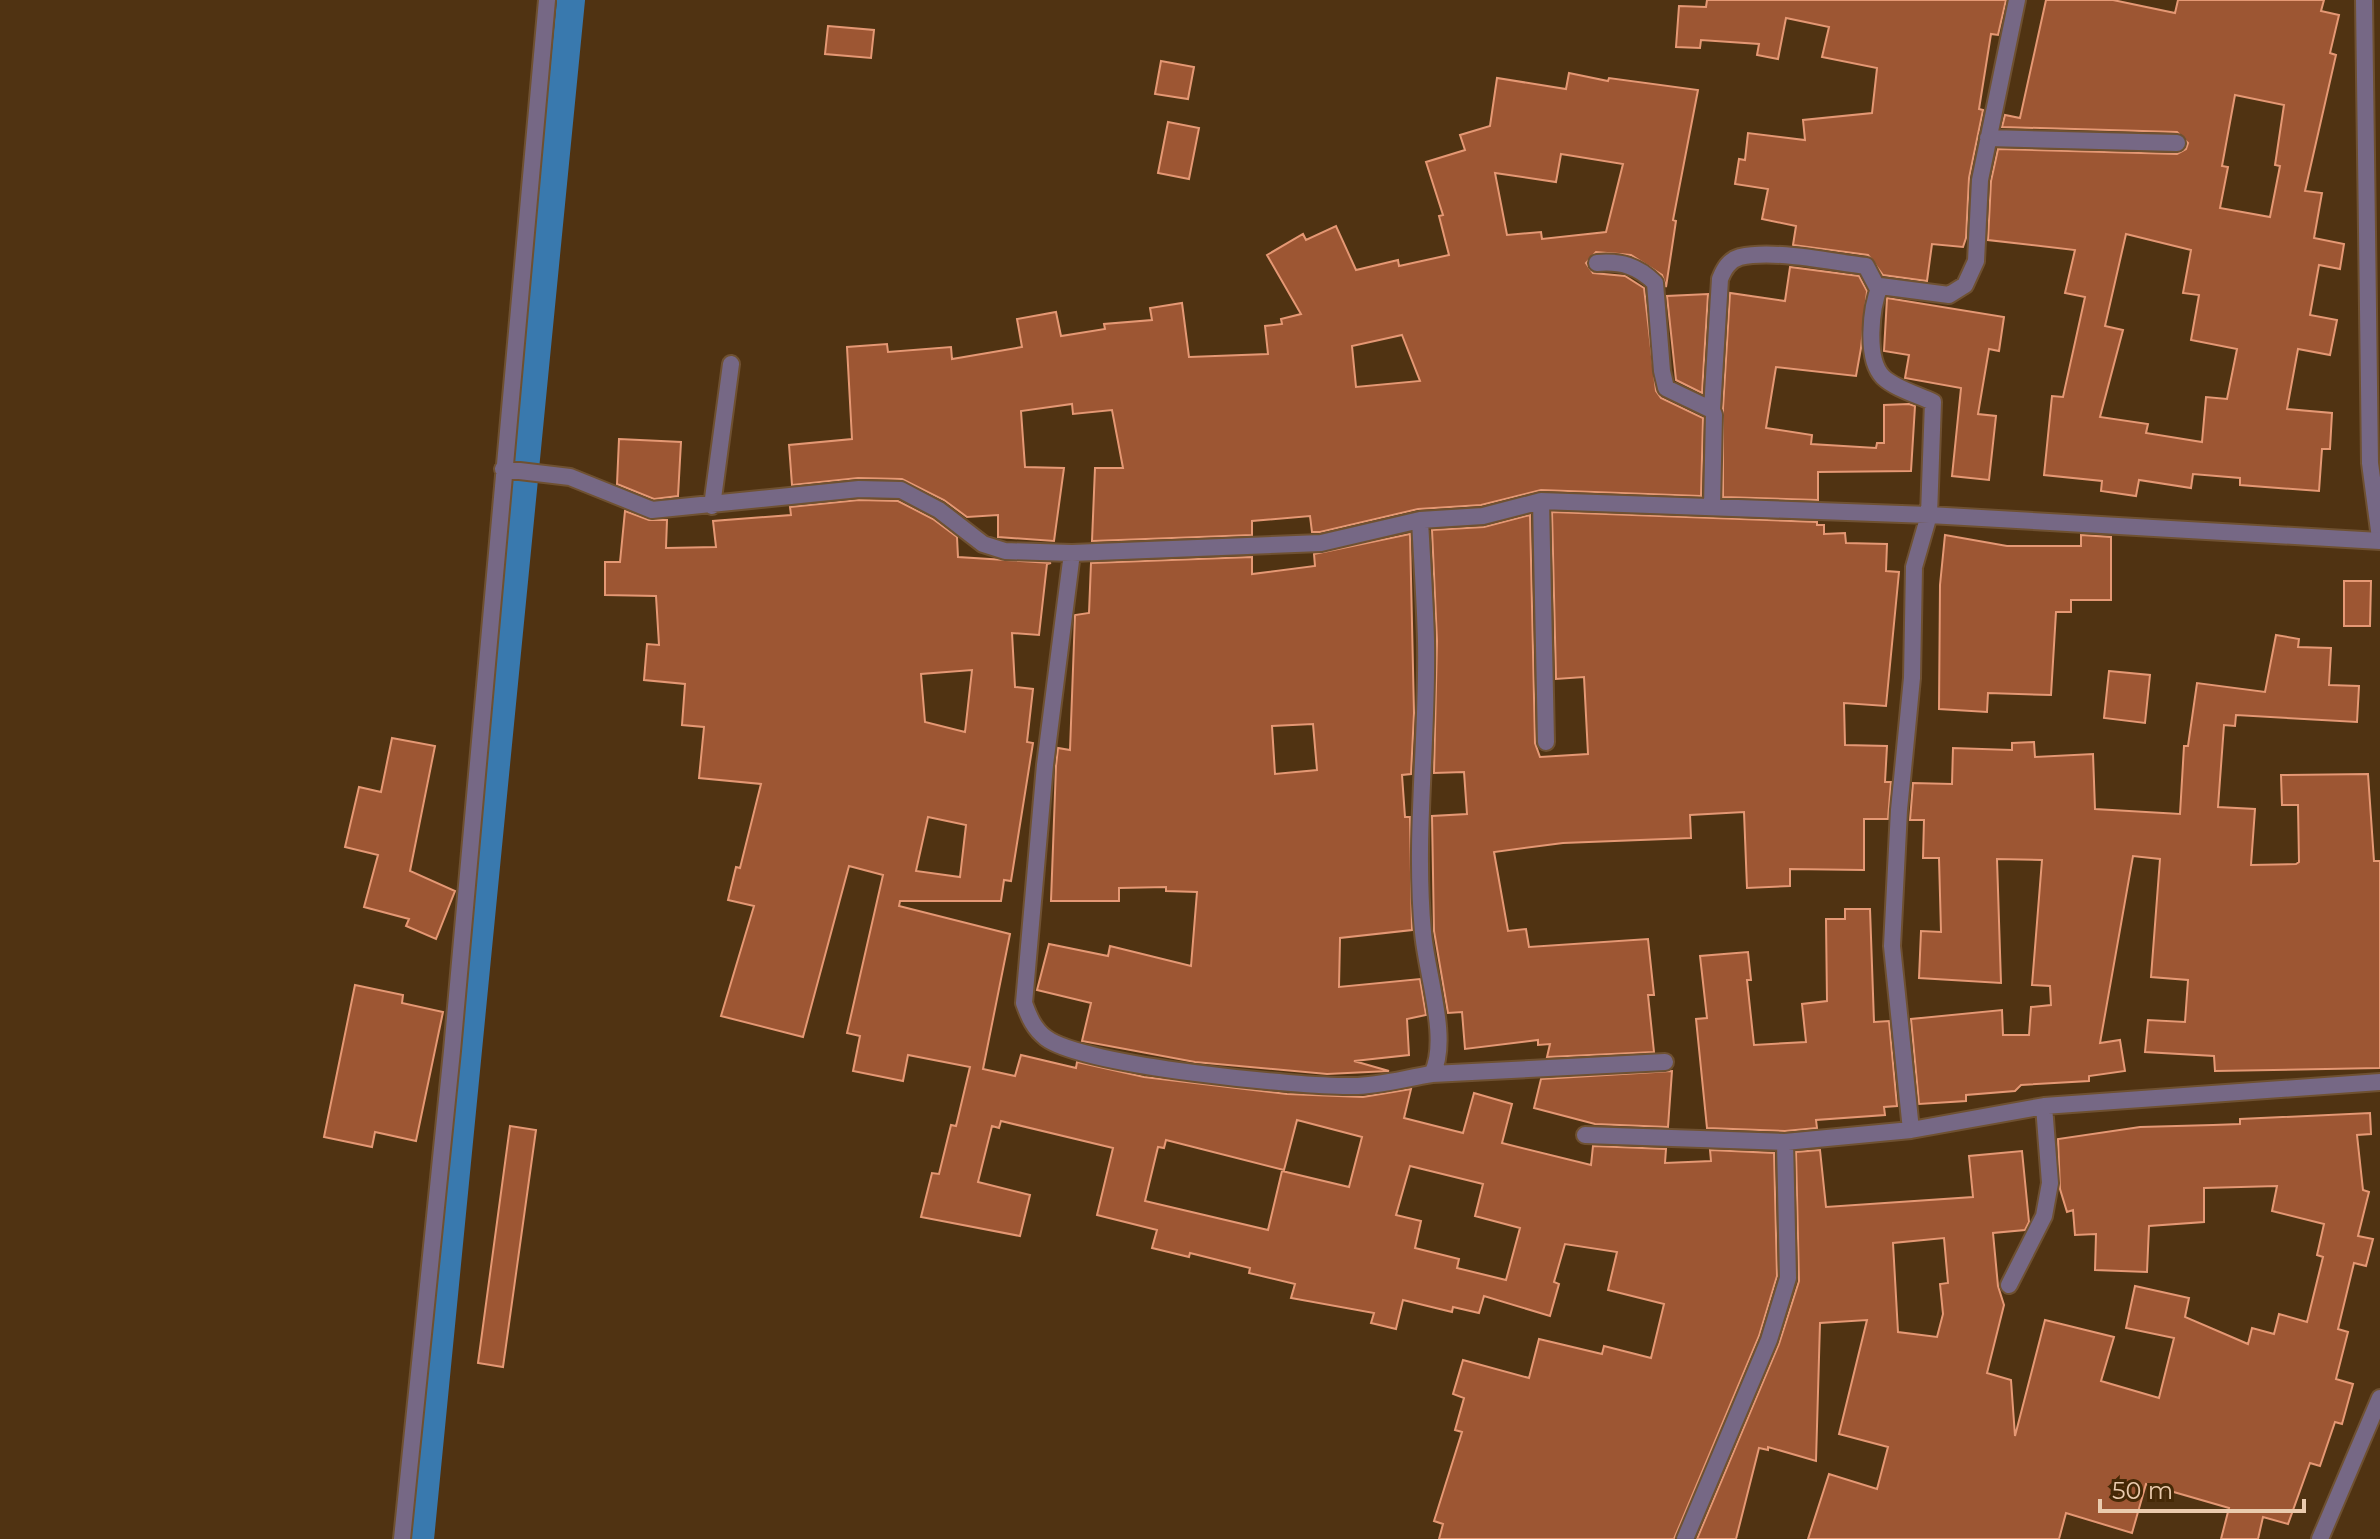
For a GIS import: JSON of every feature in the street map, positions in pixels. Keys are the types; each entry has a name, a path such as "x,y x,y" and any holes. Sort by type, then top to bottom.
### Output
{"street":[{"path":"402,1539 508,469 547,0"},
{"path":"1878,289 1883,285 1949,295 1970,277 1976,261 1980,180 2017,0"},
{"path":"508,469 560,475 639,507 668,510 859,489 901,490 939,510 983,544 1005,551 1072,553 1321,543 1420,520 1483,516 1541,501 1929,515 2380,539 2370,463 2364,0"},
{"path":"1988,138 2177,143"},
{"path":"1712,507 1712,410 1720,279 1725,266 1738,257 1764,256 1866,266 1878,289 1871,325 1875,363 1883,377 1933,402 1929,515 1914,567 1912,678 1899,810 1892,946 1911,1130"},
{"path":"1597,263 1613,262 1640,269 1655,283 1666,388 1712,410"},
{"path":"712,506 731,364"},
{"path":"1541,501 1546,742"},
{"path":"1420,520 1426,642 1422,765 1423,931 1441,1040 1439,1061 1432,1074"},
{"path":"1072,553 1048,734 1024,1003 1032,1024 1048,1040 1087,1053 1173,1069 1311,1086 1357,1086 1432,1074 1665,1062"},
{"path":"1585,1135 1785,1142 1911,1130 2044,1106 2380,1082"},
{"path":"2009,1285 2044,1216 2050,1183 2044,1106"},
{"path":"1685,1539 1769,1340 1788,1278 1785,1142"},
{"path":"2320,1539 2380,1398"}],"building":[{"path":"1707,0 2006,0 1998,35 1991,34 1979,109 1983,110 1969,178 1966,238 1963,247 1932,244 1927,281 1883,275 1868,255 1793,245 1796,226 1762,219 1768,189 1735,184 1739,159 1745,160 1748,133 1805,140 1803,120 1872,113 1877,68 1822,57 1829,27 1786,18 1778,59 1757,55 1759,44 1701,40 1700,48 1676,47 1679,6 1706,7"},
{"path":"2046,0 2113,0 2175,13 2178,0 2324,0 2321,11 2339,15 2330,53 2336,55 2305,191 2322,193 2314,238 2344,244 2340,269 2319,265 2310,315 2337,320 2330,355 2298,349 2287,409 2332,413 2330,449 2322,449 2319,491 2240,485 2240,478 2193,474 2191,488 2139,480 2136,496 2101,491 2102,481 2044,475 2052,396 2063,397 2085,297 2065,293 2075,250 1988,240 1991,181 1998,149 2177,154 2186,149 2188,143 2177,132 2002,127 2005,115 2020,118","holes":["2235,95 2284,105 2275,165 2280,166 2270,217 2220,208 2228,167 2222,166","2126,234 2191,250 2183,293 2199,295 2191,340 2237,349 2227,399 2206,397 2202,442 2146,433 2148,424 2100,417 2123,330 2105,326"]},
{"path":"828,26 874,30 871,58 825,54"},
{"path":"1161,61 1194,67 1188,99 1155,94"},
{"path":"1569,73 1608,81 1609,78 1698,90 1673,220 1676,221 1666,287 1662,275 1631,255 1596,252 1586,263 1593,273 1625,276 1644,288 1656,391 1661,398 1703,418 1701,496 1541,490 1481,505 1418,509 1320,532 1312,532 1310,516 1252,521 1252,535 1092,541 1095,468 1123,468 1112,410 1073,414 1072,404 1021,411 1025,467 1064,468 1054,541 998,537 998,515 967,517 944,500 902,479 858,478 792,485 789,445 852,439 847,347 887,344 888,352 951,347 952,359 1022,347 1017,319 1056,312 1061,336 1105,329 1104,324 1152,320 1150,308 1182,303 1189,357 1268,354 1265,326 1282,324 1281,319 1301,314 1267,255 1303,234 1306,240 1336,226 1356,270 1398,260 1399,266 1449,255 1439,216 1443,215 1426,162 1465,150 1460,135 1490,126 1497,78 1566,89","holes":["1561,154 1623,164 1606,232 1542,239 1541,232 1507,235 1495,173 1556,182","1402,335 1420,381 1356,387 1352,346"]},
{"path":"1168,122 1199,128 1189,179 1158,173"},
{"path":"1790,267 1859,276 1867,291 1861,348 1856,376 1776,367 1766,428 1812,435 1811,444 1876,448 1877,443 1884,443 1884,405 1909,404 1915,406 1911,471 1818,472 1818,500 1723,497 1723,408 1730,293 1785,301"},
{"path":"1708,294 1702,393 1676,380 1667,296"},
{"path":"1887,298 2004,317 1999,351 1989,349 1978,414 1996,416 1989,480 1952,476 1961,388 1905,378 1909,355 1884,351"},
{"path":"619,439 681,442 678,496 654,499 617,484"},
{"path":"859,500 898,501 933,519 957,537 958,557 1051,563 1047,564 1039,635 1012,633 1015,687 1033,689 1027,742 1033,743 1011,881 1004,880 1001,901 900,901 899,906 1010,934 983,1069 1015,1076 1021,1055 1076,1068 1077,1062 1144,1077 1287,1094 1363,1097 1411,1089 1404,1118 1463,1133 1474,1093 1512,1104 1502,1143 1591,1165 1593,1146 1666,1149 1665,1163 1711,1161 1710,1150 1774,1153 1777,1276 1759,1336 1674,1539 1439,1539 1443,1524 1434,1521 1462,1432 1455,1430 1464,1398 1453,1394 1463,1360 1529,1378 1539,1339 1602,1354 1604,1346 1651,1358 1664,1304 1608,1290 1617,1252 1565,1244 1554,1282 1559,1284 1550,1316 1484,1296 1479,1313 1453,1307 1452,1312 1403,1300 1396,1329 1371,1323 1374,1313 1291,1298 1295,1284 1249,1273 1250,1268 1190,1253 1189,1257 1152,1248 1157,1230 1097,1215 1113,1148 1001,1121 999,1128 992,1126 978,1182 1030,1195 1020,1236 921,1217 932,1173 939,1174 951,1125 956,1126 970,1067 908,1055 903,1081 853,1071 860,1036 847,1033 883,875 849,866 803,1037 721,1016 754,906 728,900 736,867 740,868 761,784 699,778 704,727 682,725 685,684 644,680 647,644 659,645 656,596 605,595 605,562 620,562 625,511 649,520 667,520 666,548 716,547 713,521 791,515 790,507","holes":["972,670 965,732 925,722 921,674","928,817 966,825 960,877 916,871","1297,1120 1362,1137 1349,1187 1282,1171 1268,1230 1145,1201 1158,1147 1164,1148 1166,1140 1284,1170","1410,1166 1483,1184 1475,1216 1520,1228 1506,1280 1457,1268 1459,1259 1415,1248 1421,1221 1396,1215"]},
{"path":"1552,512 1817,522 1817,525 1824,525 1824,534 1845,533 1846,543 1887,544 1886,571 1899,572 1886,706 1844,703 1845,745 1887,746 1885,782 1891,782 1888,819 1864,819 1864,870 1790,869 1790,886 1747,888 1744,812 1690,815 1691,838 1563,843 1494,852 1508,931 1526,929 1529,947 1648,939 1654,995 1648,995 1654,1052 1547,1057 1550,1044 1538,1045 1538,1040 1465,1049 1462,1012 1448,1013 1434,931 1432,816 1467,814 1464,772 1434,773 1437,641 1432,530 1484,527 1530,515 1535,743 1540,757 1588,754 1584,677 1556,679"},
{"path":"1410,534 1414,713 1411,774 1402,775 1405,817 1410,817 1412,930 1340,938 1339,987 1420,979 1426,1015 1407,1019 1409,1055 1354,1061 1389,1071 1327,1074 1195,1062 1082,1041 1091,1003 1037,990 1049,944 1108,956 1110,946 1191,966 1197,892 1166,891 1166,887 1119,888 1119,901 1051,901 1058,748 1070,750 1075,615 1089,613 1091,563 1252,557 1252,574 1315,566 1314,554","holes":["1313,724 1317,770 1275,774 1272,726"]},
{"path":"1945,535 2007,546 2081,546 2081,535 2111,537 2111,600 2071,600 2071,612 2056,612 2051,695 1988,693 1987,712 1939,709 1940,585"},
{"path":"2344,581 2371,581 2370,626 2344,626"},
{"path":"2276,635 2299,639 2298,647 2331,648 2329,685 2359,686 2357,722 2236,715 2235,726 2224,725 2218,807 2255,809 2251,865 2296,864 2299,862 2298,805 2282,805 2281,775 2368,774 2374,861 2380,861 2380,1068 2215,1071 2214,1056 2145,1052 2148,1020 2185,1022 2188,980 2151,977 2160,859 2133,856 2100,1043 2120,1040 2125,1071 2089,1076 2089,1081 2021,1085 2015,1091 1966,1095 1966,1101 1919,1104 1911,1019 2002,1010 2003,1035 2029,1035 2031,1007 2051,1005 2050,986 2032,985 2042,860 1997,859 2001,983 1919,978 1921,931 1941,932 1939,858 1923,858 1924,820 1910,820 1913,783 1952,784 1953,748 2012,750 2012,743 2034,742 2035,757 2093,754 2095,809 2180,814 2184,746 2188,746 2197,683 2265,692"},
{"path":"2109,671 2150,675 2145,723 2104,718"},
{"path":"392,738 435,746 410,871 455,891 436,939 406,926 409,919 364,907 378,855 345,847 359,787 381,792"},
{"path":"1845,909 1870,909 1874,1022 1889,1021 1897,1106 1884,1107 1885,1115 1816,1120 1817,1128 1785,1131 1707,1128 1696,1019 1707,1018 1700,956 1748,952 1751,980 1747,980 1754,1045 1806,1042 1802,1004 1827,1001 1826,919 1845,919"},
{"path":"355,985 403,995 402,1003 443,1012 416,1141 375,1132 372,1147 324,1137"},
{"path":"1672,1071 1668,1127 1595,1124 1534,1108 1541,1079"},
{"path":"2370,1113 2371,1134 2357,1135 2363,1190 2369,1192 2358,1236 2373,1239 2366,1266 2354,1263 2338,1329 2348,1332 2336,1379 2353,1384 2342,1424 2335,1422 2320,1466 2310,1463 2288,1524 2263,1517 2258,1539 2221,1539 2229,1508 2146,1484 2132,1533 2066,1513 2059,1539 1808,1539 1829,1474 1877,1489 1888,1447 1839,1434 1867,1320 1820,1323 1816,1461 1768,1447 1768,1450 1759,1448 1736,1539 1697,1539 1779,1344 1799,1281 1796,1152 1820,1150 1826,1207 1973,1197 1969,1156 2022,1151 2029,1222 2025,1230 1993,1233 1998,1286 2004,1305 1987,1373 2011,1380 2015,1436 2045,1320 2114,1337 2101,1381 2159,1398 2174,1338 2126,1328 2135,1286 2189,1298 2185,1317 2248,1344 2252,1328 2274,1334 2279,1314 2307,1322 2323,1257 2317,1255 2324,1224 2272,1211 2277,1186 2204,1188 2204,1222 2149,1226 2147,1272 2095,1270 2096,1234 2075,1235 2073,1210 2067,1212 2060,1189 2058,1139 2140,1127 2240,1124 2240,1119","holes":["1944,1238 1948,1283 1940,1284 1943,1314 1937,1337 1898,1332 1893,1243"]},
{"path":"510,1126 536,1130 503,1367 478,1363"}],"waterway":[{"path":"420,1539 571,0"}]}
